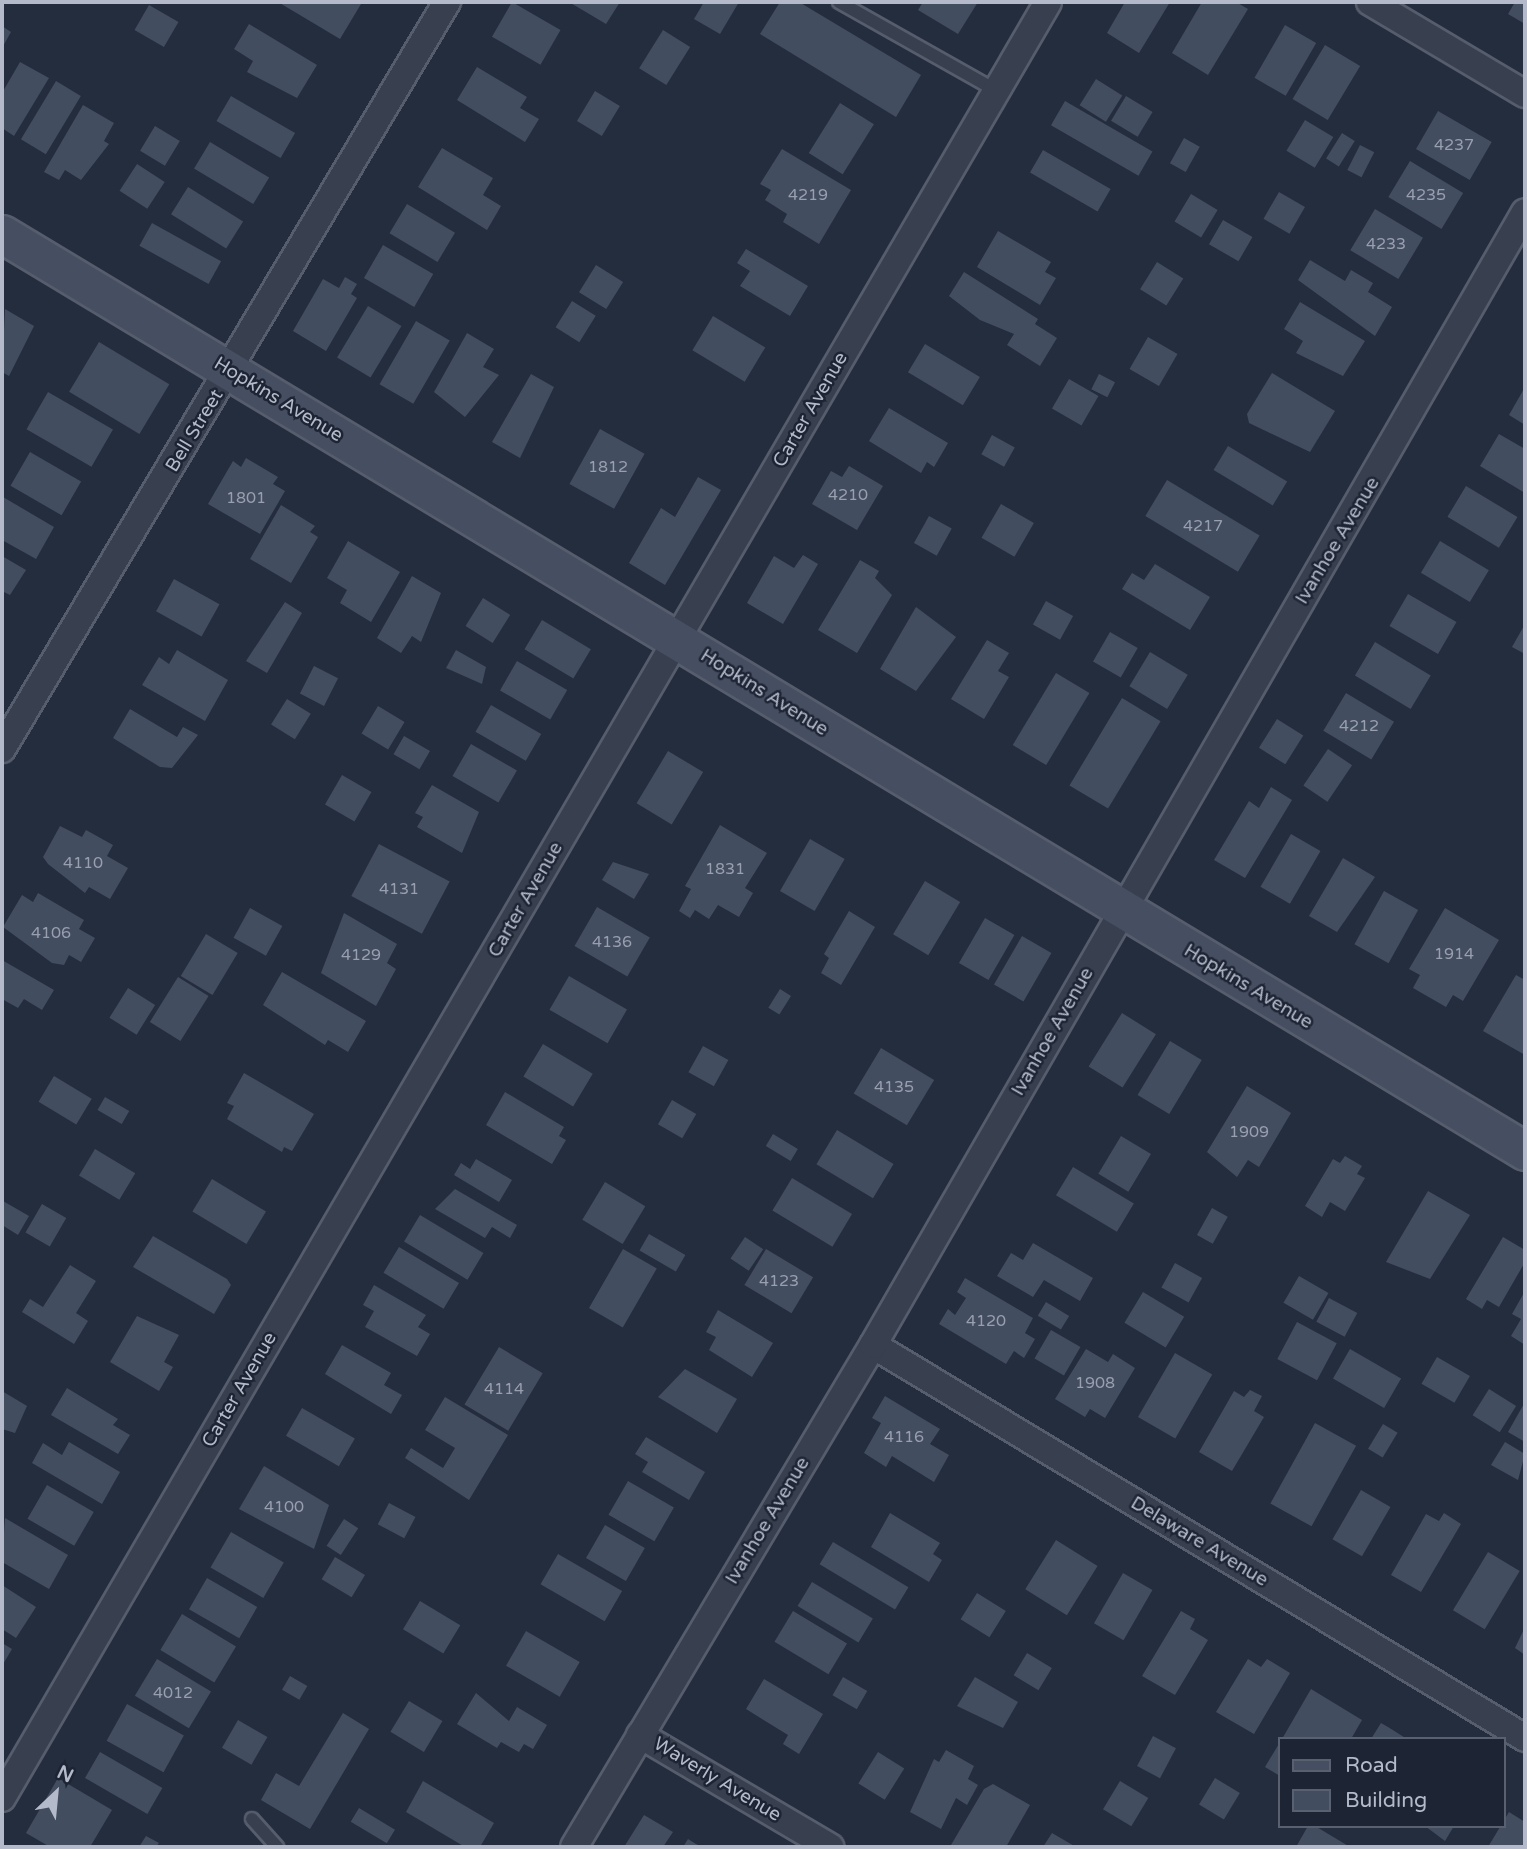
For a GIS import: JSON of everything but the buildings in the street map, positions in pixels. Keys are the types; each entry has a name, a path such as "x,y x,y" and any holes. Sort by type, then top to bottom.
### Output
{"street":[{"name":"Bell Street","path":"2,749 232,372 447,2"},
{"name":"Carter Avenue","path":"2,1798 679,640 1048,2"},
{"path":"1370,2 1525,94"},
{"name":"Ivanhoe Avenue","path":"574,1847 873,1345 1525,212"},
{"name":"Hopkins Avenue","path":"2,234 679,640 1122,913 1525,1151"},
{"name":"Delaware Avenue","path":"873,1345 1525,1738"},
{"name":"Waverly Avenue","path":"640,1735 830,1847"}],"lane":[{"path":"839,2 997,91"},
{"path":"252,1819 277,1847"}]}
